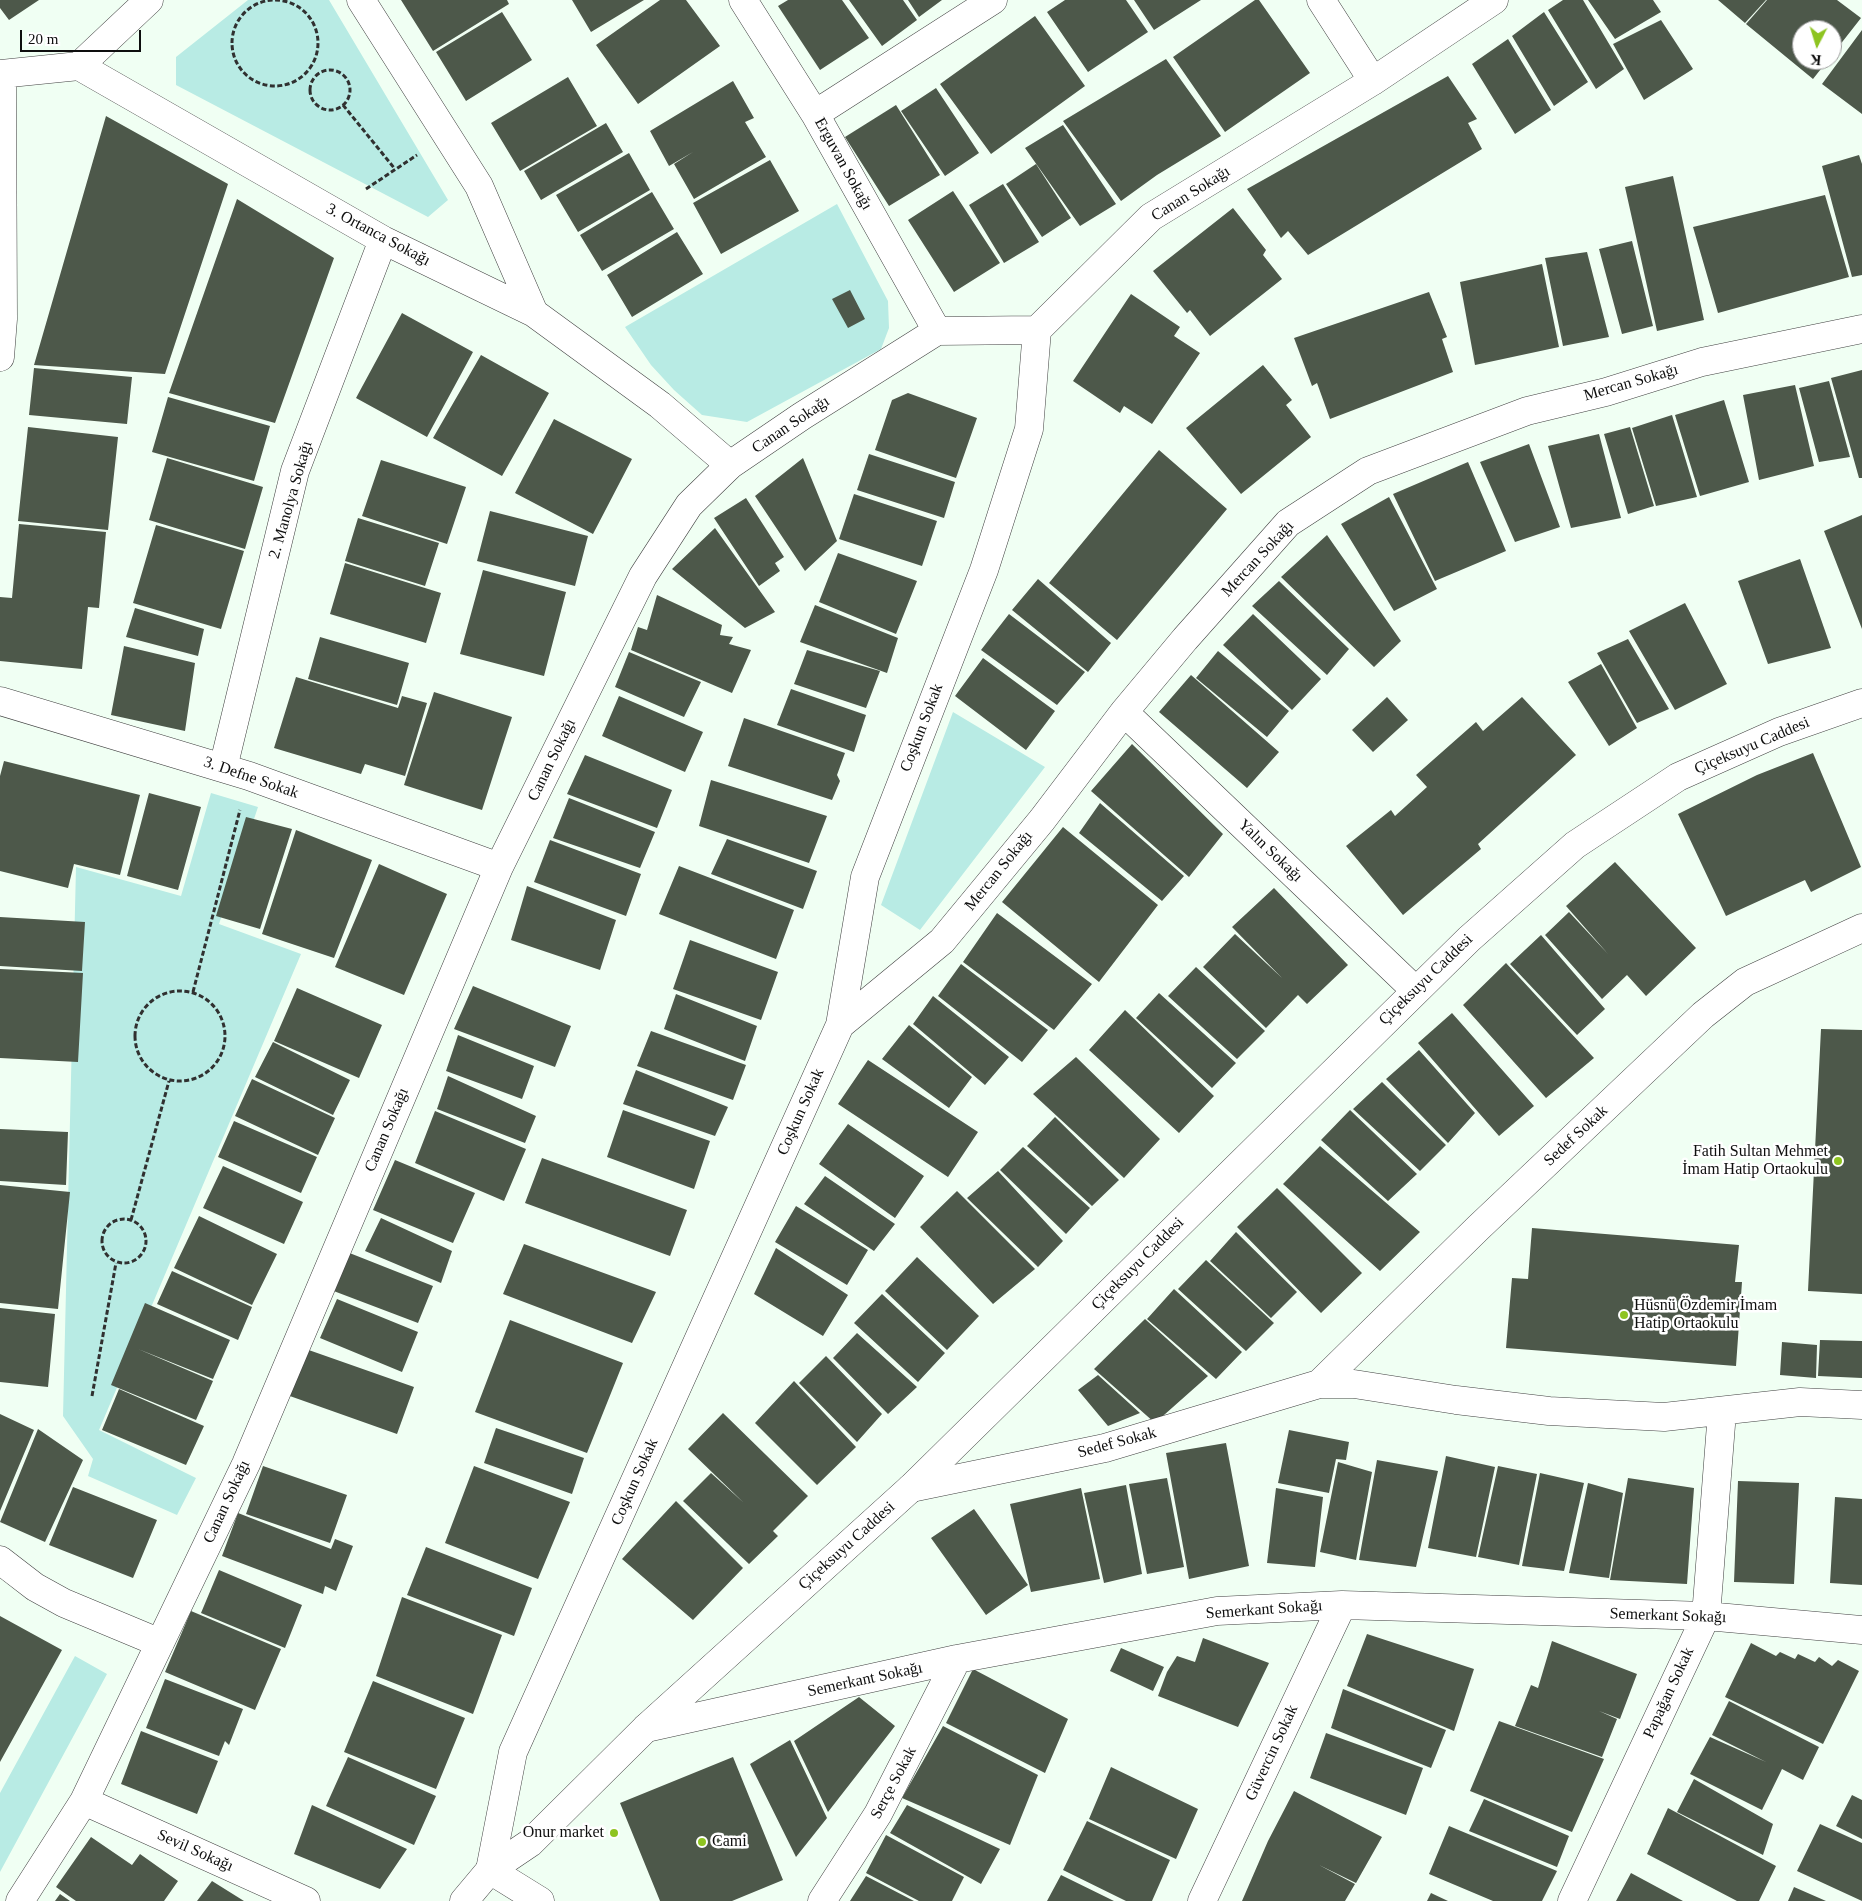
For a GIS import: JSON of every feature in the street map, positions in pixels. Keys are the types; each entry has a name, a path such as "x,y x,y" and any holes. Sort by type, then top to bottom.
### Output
{"street":[{"path":"0,357 3,320 1,74 79,66 149,0"},
{"path":"360,0 479,186 534,313"},
{"name":"Erguvan Sokağı","path":"743,0 815,114 937,331"},
{"path":"815,114 993,0"},
{"path":"1320,0 1373,81"},
{"name":"Canan Sokağı","path":"1037,330 1151,217 1373,81 1494,0"},
{"name":"3. Ortanca Sokağı","path":"79,66 383,240 534,313 660,404 730,465"},
{"name":"2. Manolya Sokağı","path":"236,772 295,471 383,240"},
{"name":"Mercan Sokağı","path":"840,1025 942,941 1042,820 1124,712 1185,639 1288,524 1368,470 1527,411 1606,392 1702,362 1862,329"},
{"path":"937,331 1037,330"},
{"name":"Coşkun Sokak","path":"490,1870 513,1752 840,1025 865,877 984,570 1030,429 1037,330"},
{"name":"Canan Sokağı","path":"20,1901 84,1801 250,1454 499,867 643,576 689,505 730,465 802,416 937,331"},
{"name":"3. Defne Sokak","path":"0,700 236,772 499,867"},
{"name":"Çiçeksuyu Caddesi","path":"464,1901 490,1870 530,1843 646,1728 911,1488 1415,990 1469,938 1575,846 1678,777 1779,732 1862,703"},
{"name":"Yalın Sokağı","path":"1124,712 1415,990"},
{"name":"Sedef Sokak","path":"1319,1384 1478,1228 1703,1015 1745,982 1838,937 1862,928"},
{"name":"Sedef Sokak","path":"911,1488 1105,1448 1319,1384 1354,1384 1456,1400 1549,1411 1664,1418 1800,1402 1862,1405"},
{"name":"Papağan Sokak","path":"1572,1901 1706,1616 1722,1412"},
{"path":"0,1560 34,1587 57,1599 96,1618 160,1643"},
{"name":"Semerkant Sokağı","path":"646,1728 958,1659 1218,1611 1342,1605 1706,1616 1862,1630"},
{"name":"Güvercin Sokak","path":"1202,1901 1342,1605"},
{"name":"Serçe Sokak","path":"822,1901 878,1814 958,1659"},
{"name":"Sevil Sokağı","path":"84,1801 306,1901"},
{"path":"490,1870 540,1901"}],"path":[{"path":"269,0 284,1 298,6 316,29 318,43 316,58 308,72 297,79 278,85 258,82 247,76 238,65 232,46 235,27 243,14 254,5 269,0"},
{"path":"326,70 345,75 351,87 348,100 343,106 331,110 318,107 310,96 309,89 314,76 326,70"},
{"path":"308,72 314,76"},
{"path":"343,106 395,169"},
{"path":"332,211 446,135"},
{"path":"193,992 236,772"},
{"path":"178,991 193,992 207,999 218,1010 225,1025 226,1040 222,1056 212,1069 199,1078 184,1082 168,1081 155,1075 144,1065 137,1052 134,1038 136,1024 147,1006 164,993 178,991"},
{"path":"131,1220 168,1081"},
{"path":"131,1220 142,1228 145,1235 145,1249 142,1255 131,1263 116,1262 104,1253 102,1246 104,1230 116,1221 131,1220"},
{"path":"92,1396 116,1262"}],"shaded area":[{"path":"248,0 329,0 448,200 428,217 176,85 176,57"},
{"path":"837,204 888,301 889,328 881,349 747,422 702,415 674,390 651,365 625,327"},
{"path":"953,712 1045,767 920,930 881,905"},
{"path":"211,793 258,807 219,924 301,954 99,1430 196,1478 177,1515 88,1476 93,1459 63,1416 76,867 181,896"},
{"path":"75,1656 107,1674 0,1872 0,1793"}],"building":[{"path":"0,0 39,0 9,20 0,8"},
{"path":"401,0 507,0 509,4 433,51"},
{"path":"572,0 644,0 591,32"},
{"path":"660,0 686,0 720,46 638,104 596,45"},
{"path":"788,0 842,0 869,38 820,70 778,6"},
{"path":"849,0 903,0 917,20 882,46"},
{"path":"908,0 942,0 919,17"},
{"path":"1065,0 1126,0 1148,32 1088,72 1047,12"},
{"path":"1134,0 1201,0 1154,30"},
{"path":"1255,0 1259,0 1310,73 1225,132 1173,57"},
{"path":"1563,0 1583,0 1624,69 1596,89 1548,10"},
{"path":"1588,0 1653,0 1661,12 1615,39"},
{"path":"1718,0 1766,0 1745,23"},
{"path":"1767,0 1837,0 1861,18 1842,42 1842,20 1792,20 1792,62 1746,24"},
{"path":"502,12 532,60 466,101 436,52"},
{"path":"1544,12 1588,82 1554,106 1512,36"},
{"path":"1035,16 1085,86 991,154 940,84"},
{"path":"1661,20 1693,69 1644,100 1613,44"},
{"path":"1862,30 1862,114 1822,84 1832,70 1842,70 1842,57"},
{"path":"1508,39 1551,110 1515,134 1472,64"},
{"path":"1166,59 1221,136 1157,175 1121,201 1063,121"},
{"path":"1802,70 1820,70 1813,79"},
{"path":"1448,76 1477,119 1468,123 1482,149 1308,255 1288,231 1281,238 1247,189"},
{"path":"568,77 597,126 520,171 491,123"},
{"path":"733,81 754,118 745,122 766,157 694,199 674,164 693,152 669,166 650,131"},
{"path":"936,88 979,153 945,176 901,111"},
{"path":"896,105 940,175 889,206 845,137"},
{"path":"106,116 228,184 165,374 34,365"},
{"path":"606,123 623,152 541,200 524,171"},
{"path":"1063,125 1116,204 1080,226 1025,148"},
{"path":"629,153 650,190 578,232 556,195"},
{"path":"1859,155 1862,164 1862,275 1852,277 1822,166"},
{"path":"770,160 799,211 721,254 693,203"},
{"path":"1036,164 1071,218 1042,237 1006,184"},
{"path":"1673,176 1704,320 1657,331 1625,187"},
{"path":"1003,184 1039,242 1004,263 969,205"},
{"path":"953,191 1000,263 954,292 908,220"},
{"path":"652,192 674,229 602,271 580,235"},
{"path":"1825,195 1849,277 1718,313 1693,227"},
{"path":"237,199 334,258 275,423 169,393"},
{"path":"1233,208 1266,250 1263,255 1282,279 1210,336 1190,310 1187,313 1153,271"},
{"path":"677,232 703,274 632,317 607,275"},
{"path":"1632,241 1653,326 1622,334 1599,249"},
{"path":"1587,252 1609,337 1563,346 1545,258"},
{"path":"1542,264 1559,347 1475,365 1460,282"},
{"path":"850,290 865,319 848,328 832,299"},
{"path":"1429,292 1447,337 1442,339 1453,372 1330,419 1317,383 1312,386 1294,338"},
{"path":"1131,294 1180,327 1174,336 1200,353 1152,424 1124,406 1120,413 1073,381"},
{"path":"402,313 473,352 427,437 356,398"},
{"path":"481,355 549,393 502,476 433,438"},
{"path":"1263,365 1292,400 1286,405 1311,437 1241,494 1186,428"},
{"path":"34,368 132,377 127,424 29,415"},
{"path":"1862,370 1862,478 1859,478 1831,378"},
{"path":"1829,381 1850,457 1819,462 1799,388"},
{"path":"1795,385 1814,466 1759,480 1743,395"},
{"path":"908,393 977,418 956,478 875,450 892,400"},
{"path":"168,397 270,426 254,481 152,452"},
{"path":"1724,400 1749,482 1700,496 1675,415"},
{"path":"1672,415 1697,497 1656,506 1632,428"},
{"path":"554,419 632,459 593,534 515,493"},
{"path":"28,427 118,437 108,530 18,521"},
{"path":"1630,427 1654,506 1628,514 1604,434"},
{"path":"1599,434 1621,518 1571,528 1548,446"},
{"path":"1529,444 1560,527 1515,542 1480,462"},
{"path":"1159,450 1227,509 1117,640 1049,583"},
{"path":"869,454 955,482 944,518 857,490"},
{"path":"167,458 263,487 245,549 149,520"},
{"path":"803,458 837,541 805,571 755,496"},
{"path":"381,460 466,487 447,544 362,516"},
{"path":"1468,462 1506,551 1435,581 1393,494"},
{"path":"854,494 937,521 922,566 839,539"},
{"path":"1389,497 1437,589 1394,611 1341,524"},
{"path":"746,498 784,557 775,563 780,571 759,586 714,518"},
{"path":"490,511 588,536 575,586 477,561"},
{"path":"1862,515 1862,629 1824,531"},
{"path":"358,518 439,543 425,586 345,561"},
{"path":"19,524 106,532 99,608 88,607 82,669 0,661 0,597 12,598"},
{"path":"156,525 244,551 221,629 133,603"},
{"path":"715,528 775,612 745,628 672,569"},
{"path":"1327,535 1401,641 1374,667 1281,577"},
{"path":"838,553 917,581 896,634 819,602"},
{"path":"1800,559 1831,648 1768,664 1738,581"},
{"path":"345,563 441,593 426,643 330,614"},
{"path":"483,570 566,592 544,676 460,654"},
{"path":"1038,579 1111,643 1088,672 1012,610"},
{"path":"1279,581 1349,649 1327,675 1252,606"},
{"path":"657,595 722,625 720,635 733,637 729,644 751,650 732,693 631,650 638,627 647,630"},
{"path":"1685,603 1727,684 1675,710 1629,631"},
{"path":"815,605 898,638 887,673 800,642"},
{"path":"135,608 204,629 198,656 126,637"},
{"path":"1009,614 1085,672 1057,705 981,650"},
{"path":"1253,614 1321,679 1292,710 1223,645"},
{"path":"320,637 409,663 397,705 308,679"},
{"path":"1628,639 1669,709 1637,723 1597,653"},
{"path":"124,646 195,663 185,731 111,715"},
{"path":"807,650 880,671 866,708 794,684"},
{"path":"1218,651 1289,711 1267,737 1196,678"},
{"path":"629,652 701,682 684,717 615,687"},
{"path":"983,658 1055,711 1026,750 955,696"},
{"path":"1601,664 1637,728 1609,746 1568,682"},
{"path":"1191,675 1279,752 1247,788 1159,712"},
{"path":"296,677 398,708 402,696 427,703 405,776 365,764 361,774 274,748"},
{"path":"791,689 866,715 854,752 777,725"},
{"path":"434,692 512,717 482,810 404,785"},
{"path":"619,696 703,732 685,772 602,736"},
{"path":"1387,697 1408,720 1373,752 1352,730"},
{"path":"1522,697 1576,755 1478,844 1481,849 1403,915 1346,846 1391,810 1395,816 1427,787 1416,775 1476,722 1483,731"},
{"path":"744,718 845,753 837,775 840,781 832,800 728,766"},
{"path":"1132,744 1223,834 1189,877 1091,791"},
{"path":"1813,753 1861,867 1811,892 1805,880 1726,916 1678,814 1757,775"},
{"path":"585,755 672,790 657,828 567,794"},
{"path":"4,761 140,795 120,875 74,864 68,888 0,871 0,776"},
{"path":"711,780 827,816 809,863 699,826"},
{"path":"149,793 201,807 178,890 127,876"},
{"path":"569,798 655,832 640,868 553,838"},
{"path":"1100,803 1184,876 1162,901 1079,833"},
{"path":"246,817 292,829 260,929 216,916"},
{"path":"1063,827 1158,905 1099,982 1002,902"},
{"path":"296,830 372,860 334,958 262,934"},
{"path":"727,839 817,871 803,909 711,874"},
{"path":"550,840 641,874 626,916 534,882"},
{"path":"1615,862 1696,948 1646,996 1627,975 1602,999 1545,935 1569,912 1608,954 1566,906"},
{"path":"379,864 447,894 404,995 335,967"},
{"path":"679,866 794,910 776,959 659,914"},
{"path":"527,886 616,920 600,970 511,940"},
{"path":"1274,888 1348,965 1307,1004 1298,995 1266,1028 1203,967 1235,934 1282,978 1232,927"},
{"path":"997,913 1092,984 1054,1030 963,962"},
{"path":"0,917 85,922 82,971 0,966"},
{"path":"1541,935 1605,1009 1577,1035 1510,964"},
{"path":"690,940 778,972 761,1020 673,989"},
{"path":"1506,963 1594,1058 1546,1098 1463,1005"},
{"path":"961,964 1048,1030 1022,1062 938,996"},
{"path":"1196,967 1265,1031 1237,1059 1168,996"},
{"path":"0,969 83,973 78,1062 0,1058"},
{"path":"473,986 571,1026 555,1067 454,1029"},
{"path":"297,988 382,1025 359,1078 274,1041"},
{"path":"1159,993 1236,1063 1212,1088 1136,1018"},
{"path":"676,994 757,1026 745,1061 664,1029"},
{"path":"933,996 1009,1057 985,1085 913,1024"},
{"path":"1125,1010 1214,1096 1179,1133 1089,1050"},
{"path":"1452,1013 1534,1106 1499,1136 1418,1043"},
{"path":"909,1025 972,1077 949,1108 882,1059"},
{"name":"Fatih Sultan Mehmet İmam Hatip Ortaokulu","path":"1821,1029 1862,1030 1862,1294 1808,1291"},
{"path":"651,1031 746,1065 733,1100 637,1066"},
{"path":"458,1035 534,1066 522,1099 446,1071"},
{"path":"273,1042 350,1080 333,1115 255,1077"},
{"path":"1419,1050 1475,1113 1448,1143 1386,1079"},
{"path":"1076,1057 1160,1139 1124,1178 1033,1094"},
{"path":"868,1060 978,1132 948,1177 838,1104"},
{"path":"636,1070 728,1107 715,1136 623,1104"},
{"path":"448,1076 536,1116 525,1143 437,1109"},
{"path":"252,1079 335,1118 318,1155 235,1116"},
{"path":"1382,1082 1446,1145 1420,1171 1353,1109"},
{"path":"623,1110 710,1141 694,1189 607,1157"},
{"path":"1350,1110 1417,1174 1388,1201 1321,1140"},
{"path":"435,1111 526,1149 504,1201 415,1163"},
{"path":"1055,1117 1119,1180 1092,1206 1027,1146"},
{"path":"234,1121 317,1157 301,1193 218,1157"},
{"path":"848,1124 924,1176 895,1218 819,1164"},
{"path":"0,1129 68,1132 66,1185 0,1181"},
{"path":"1320,1146 1420,1232 1380,1271 1283,1184"},
{"path":"1023,1147 1090,1208 1066,1234 1000,1170"},
{"path":"542,1158 687,1210 670,1256 525,1203"},
{"path":"395,1160 475,1193 453,1243 373,1210"},
{"path":"223,1166 303,1202 284,1244 203,1208"},
{"path":"998,1171 1063,1241 1038,1267 967,1198"},
{"path":"825,1176 895,1224 874,1251 804,1204"},
{"path":"0,1185 70,1192 58,1309 0,1303"},
{"path":"1277,1188 1362,1273 1321,1313 1237,1227"},
{"path":"957,1191 1035,1269 993,1304 920,1227"},
{"path":"796,1206 868,1250 847,1285 775,1242"},
{"path":"199,1216 277,1254 252,1305 174,1268"},
{"path":"381,1218 452,1251 441,1283 365,1251"},
{"name":"Hüsnü Özdemir İmam Hatip Ortaokulu","path":"1532,1228 1739,1245 1735,1282 1742,1282 1736,1366 1506,1348 1512,1278 1528,1279"},
{"path":"1236,1232 1297,1292 1271,1318 1210,1261"},
{"path":"524,1244 656,1292 632,1343 503,1294"},
{"path":"776,1248 848,1295 823,1336 754,1294"},
{"path":"347,1252 433,1286 418,1323 331,1290"},
{"path":"917,1257 979,1316 947,1350 885,1291"},
{"path":"1206,1260 1274,1323 1246,1351 1178,1289"},
{"path":"172,1271 252,1307 238,1340 157,1304"},
{"path":"1174,1289 1242,1352 1216,1379 1147,1319"},
{"path":"882,1294 945,1353 918,1382 854,1323"},
{"path":"337,1299 418,1332 402,1372 320,1338"},
{"path":"145,1303 230,1340 213,1379 138,1349 213,1381 196,1420 111,1385"},
{"path":"0,1308 55,1314 48,1387 0,1382"},
{"path":"1145,1319 1208,1376 1155,1423 1094,1369"},
{"path":"510,1320 623,1363 587,1453 475,1412"},
{"path":"857,1333 917,1387 888,1414 833,1358"},
{"path":"1820,1340 1862,1341 1862,1378 1818,1376"},
{"path":"1782,1342 1817,1345 1816,1378 1780,1375"},
{"path":"303,1348 414,1387 397,1434 287,1395"},
{"path":"826,1356 882,1414 857,1442 799,1383"},
{"path":"1098,1375 1140,1413 1108,1426 1078,1390"},
{"path":"794,1381 856,1447 817,1485 755,1423"},
{"path":"119,1389 204,1426 186,1465 102,1430"},
{"path":"723,1413 808,1496 773,1531 778,1536 749,1564 683,1501 711,1473 744,1503 688,1449"},
{"path":"0,1414 34,1430 0,1511"},
{"path":"496,1428 584,1458 572,1494 484,1463"},
{"path":"38,1429 83,1460 45,1542 0,1522"},
{"path":"1289,1430 1349,1442 1346,1460 1336,1459 1329,1493 1278,1483"},
{"path":"1226,1443 1249,1566 1189,1579 1166,1453"},
{"path":"1446,1456 1495,1467 1476,1557 1428,1548"},
{"path":"1377,1460 1438,1471 1416,1567 1359,1560"},
{"path":"1338,1462 1372,1472 1356,1560 1320,1552"},
{"path":"263,1466 347,1495 330,1543 246,1514"},
{"path":"474,1466 570,1502 538,1579 445,1543"},
{"path":"1498,1466 1537,1474 1519,1565 1478,1557"},
{"path":"1540,1473 1584,1483 1564,1571 1522,1566"},
{"path":"1167,1478 1184,1567 1147,1574 1129,1484"},
{"path":"1628,1478 1694,1488 1687,1584 1610,1580"},
{"path":"1738,1481 1799,1483 1794,1584 1734,1582"},
{"path":"1588,1483 1623,1493 1609,1578 1569,1573"},
{"path":"1126,1485 1142,1574 1104,1583 1084,1493"},
{"path":"73,1487 157,1520 133,1578 49,1545"},
{"path":"1081,1488 1100,1579 1031,1592 1010,1504"},
{"path":"1276,1488 1323,1497 1315,1567 1267,1563"},
{"path":"1835,1497 1862,1499 1862,1585 1830,1583"},
{"path":"676,1501 743,1568 693,1620 622,1559"},
{"path":"974,1509 1028,1585 986,1615 931,1538"},
{"path":"238,1513 331,1549 335,1539 353,1546 336,1591 325,1586 323,1594 222,1556"},
{"path":"426,1547 532,1588 514,1636 407,1595"},
{"path":"219,1570 302,1605 285,1648 201,1613"},
{"path":"402,1597 502,1635 473,1714 376,1676"},
{"path":"191,1611 281,1649 255,1710 165,1672"},
{"path":"0,1616 62,1650 0,1762"},
{"path":"1367,1634 1474,1669 1454,1731 1347,1686"},
{"path":"1203,1638 1269,1663 1238,1727 1158,1696 1167,1672 1177,1656 1195,1662"},
{"path":"1552,1641 1637,1674 1620,1719 1599,1711 1617,1719 1602,1757 1515,1726 1531,1685 1538,1688"},
{"path":"1751,1643 1776,1656 1780,1652 1795,1659 1798,1654 1815,1662 1819,1657 1832,1666 1838,1660 1859,1671 1823,1744 1725,1697"},
{"path":"1121,1648 1164,1667 1153,1691 1110,1671"},
{"path":"973,1669 1068,1719 1045,1773 946,1723"},
{"path":"165,1679 243,1709 229,1745 225,1741 219,1756 146,1728"},
{"path":"373,1681 465,1718 436,1789 344,1752"},
{"path":"1343,1689 1446,1730 1431,1768 1331,1728"},
{"path":"859,1697 895,1726 828,1812 794,1741"},
{"path":"1729,1701 1819,1747 1803,1780 1782,1769 1762,1810 1690,1774 1710,1737 1766,1762 1712,1735"},
{"path":"1499,1721 1604,1759 1572,1832 1470,1791"},
{"path":"943,1726 1038,1775 1010,1845 902,1798"},
{"path":"141,1731 218,1761 197,1814 121,1784"},
{"path":"1326,1733 1423,1768 1406,1815 1310,1778"},
{"path":"790,1740 827,1818 796,1857 750,1764"},
{"path":"348,1757 436,1796 414,1845 326,1806"},
{"name":"Cami","path":"733,1757 783,1880 732,1901 660,1901 620,1803"},
{"path":"1111,1767 1198,1809 1176,1859 1089,1819"},
{"path":"1694,1779 1773,1824 1763,1855 1677,1812"},
{"path":"1294,1791 1382,1837 1356,1883 1319,1865 1355,1884 1345,1901 1242,1901 1268,1841"},
{"path":"1852,1795 1862,1800 1862,1839 1836,1826"},
{"path":"1484,1799 1569,1836 1557,1867 1469,1831"},
{"path":"312,1805 407,1849 380,1889 294,1854"},
{"path":"907,1805 1000,1849 981,1884 890,1833"},
{"path":"1668,1808 1776,1866 1759,1901 1737,1901 1647,1854"},
{"path":"1087,1821 1170,1860 1152,1901 1126,1901 1063,1870"},
{"path":"1820,1824 1862,1843 1862,1901 1797,1871"},
{"path":"1449,1826 1557,1871 1542,1901 1493,1901 1429,1874"},
{"path":"886,1835 964,1877 952,1901 919,1901 866,1873"},
{"path":"91,1837 132,1865 140,1854 178,1881 164,1901 76,1901 56,1887"},
{"path":"1631,1873 1683,1901 1616,1901"},
{"path":"1061,1875 1114,1901 1047,1901"},
{"path":"866,1876 914,1901 850,1901"},
{"path":"212,1881 244,1901 197,1901"},
{"path":"1794,1887 1826,1901 1788,1901"},
{"path":"1431,1893 1448,1901 1427,1901"},
{"path":"60,1894 70,1901 55,1901"}],"place":[{"name":"Fatih Sultan Mehmet İmam Hatip Ortaokulu","path":"1838,1161"},
{"name":"Hüsnü Özdemir İmam Hatip Ortaokulu","path":"1624,1315"},
{"name":"Onur market","path":"614,1833"},
{"name":"Cami","path":"702,1842"}]}
